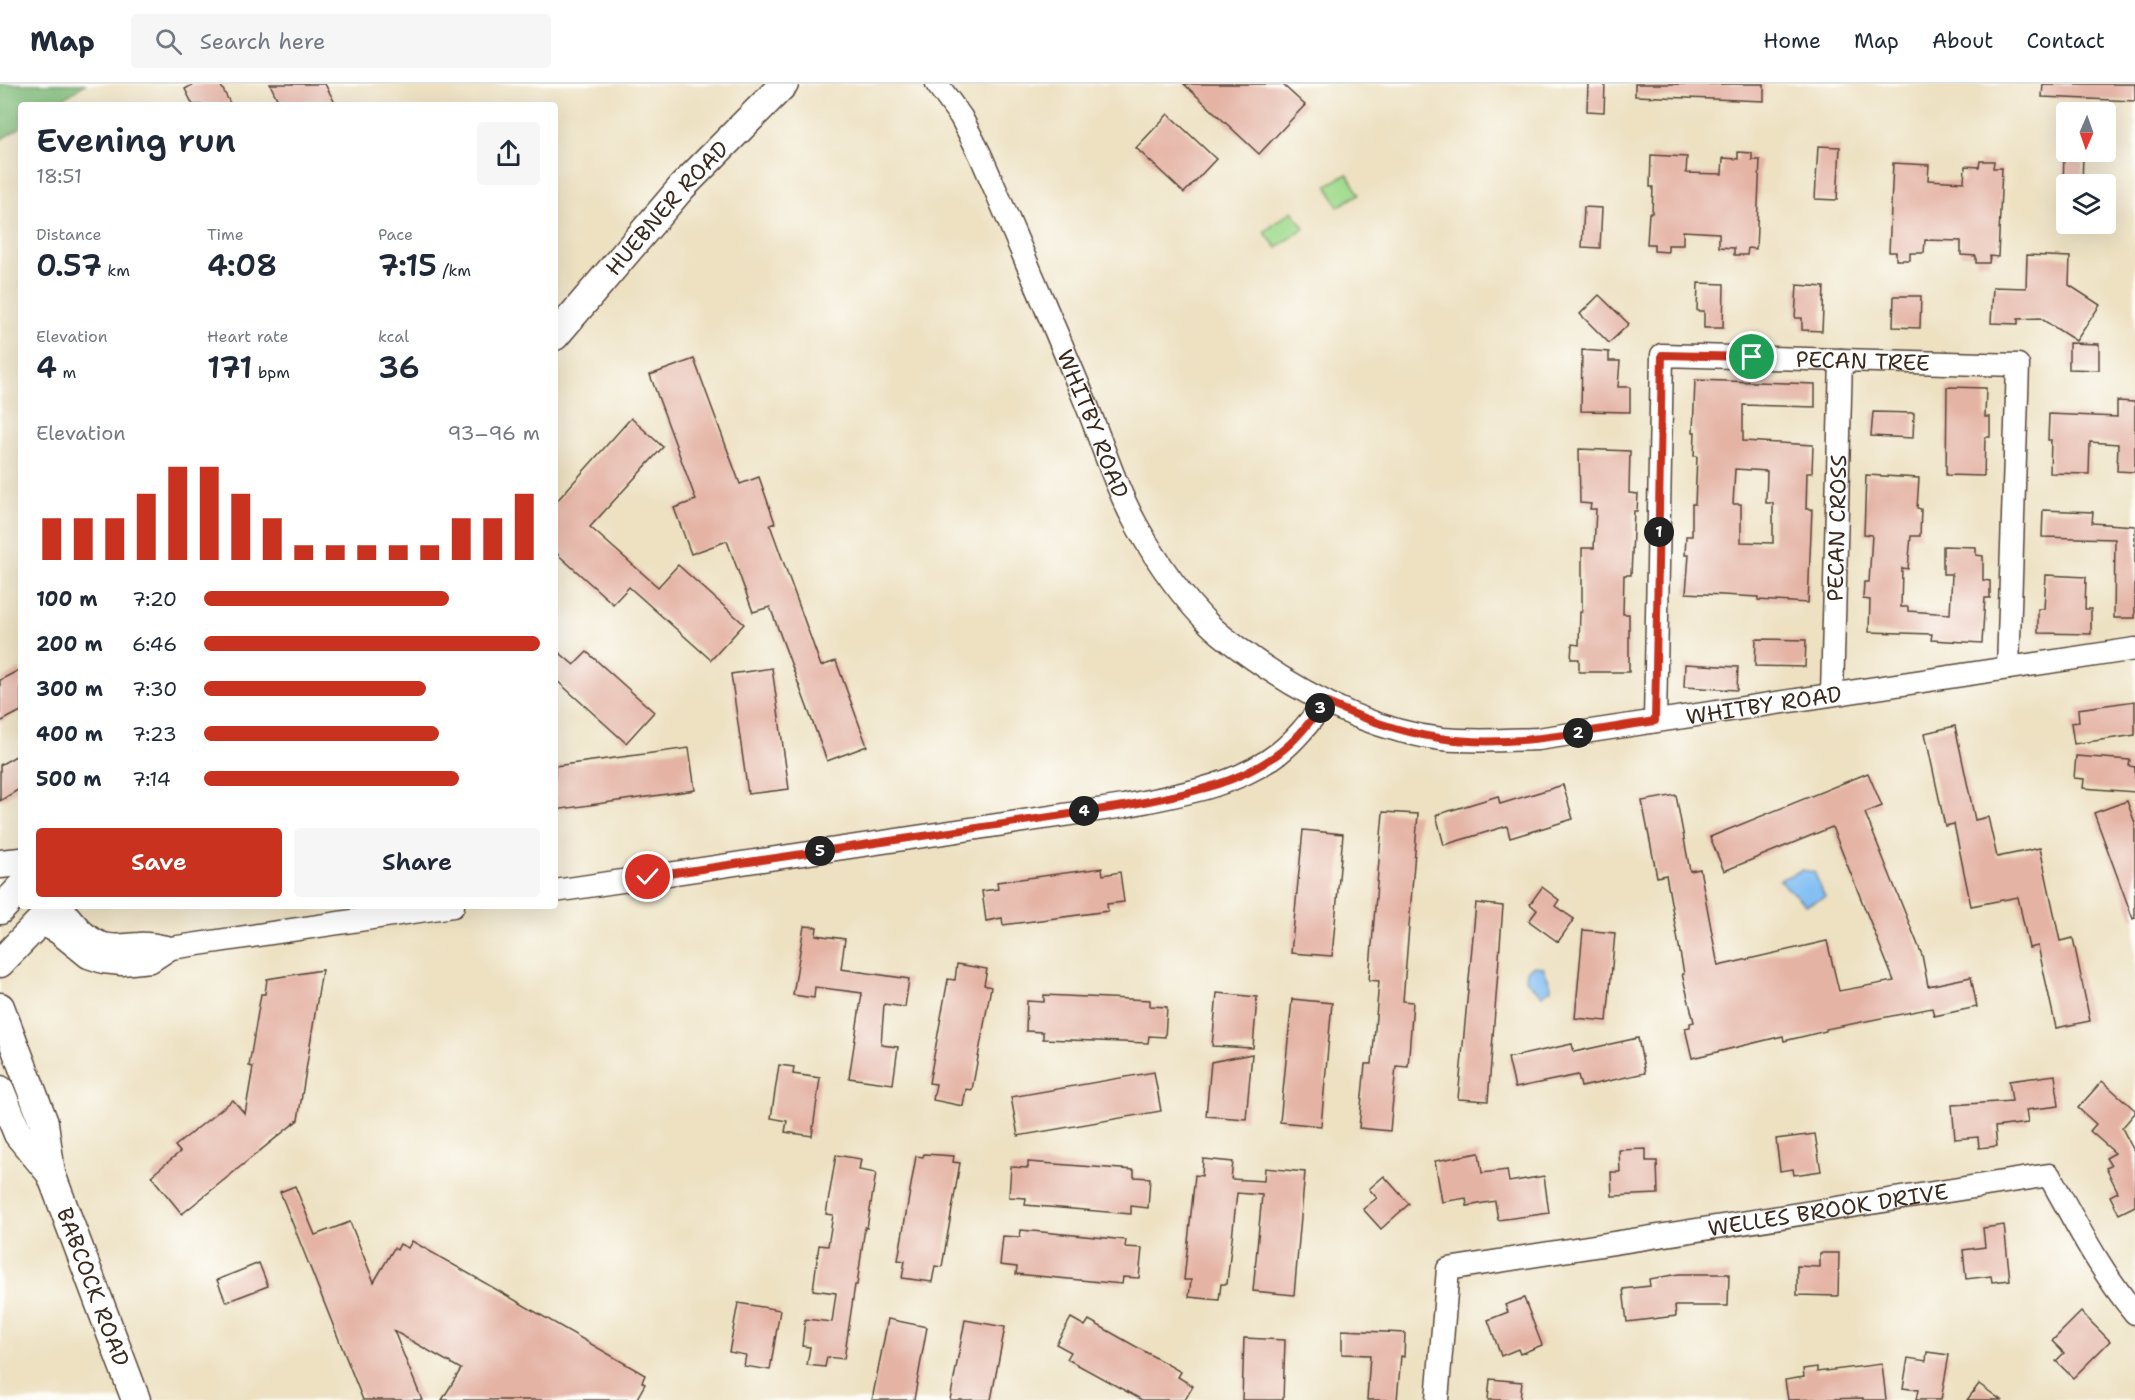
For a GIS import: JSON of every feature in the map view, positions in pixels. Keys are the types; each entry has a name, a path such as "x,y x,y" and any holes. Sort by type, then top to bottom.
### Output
{"main road":[{"name":"HUEBNER ROAD","path":"558,332 681,187 784,84"},
{"path":"0,864 18,862"},
{"path":"0,910 18,891"},
{"path":"0,963 47,914"},
{"name":"BABCOCK ROAD","path":"0,1007 44,1123 51,1174 136,1400"},
{"name":"BABCOCK ROAD","path":"3,1102 18,1134 51,1174"}],"street":[{"name":"WHITBY ROAD","path":"937,84 961,117 980,153 1135,524 1188,601 1210,625 1229,642 1274,673 1325,702 1369,721 1410,733 1479,741 1538,739 2135,649"},
{"name":"PECAN TREE","path":"1655,721 1662,355 2018,365 2008,668"},
{"name":"PECAN CROSS","path":"1832,694 1841,360"},
{"path":"558,891 1124,806 1200,790 1240,777 1281,752 1302,732 1325,702"},
{"path":"64,909 80,928 98,942 109,946 122,947 140,944 171,948 433,909"},
{"path":"47,914 57,932 88,957 103,962 122,964 151,961 171,948"},
{"name":"WELLES BROOK DRIVE","path":"1437,1400 1448,1269 2049,1175 2100,1266 2135,1313"}],"green space":[{"path":"0,84 85,84 58,102 18,102 18,129 0,140"},
{"path":"1347,174 1359,194 1338,207 1327,185"},
{"path":"1292,211 1304,228 1277,248 1264,232"}],"water":[{"path":"1802,870 1814,872 1825,897 1806,905 1779,880"},
{"path":"1534,966 1543,967 1552,988 1542,995 1526,980 1527,970"}],"building":[{"path":"194,84 220,84 229,102 192,102 185,89"},
{"path":"270,84 325,84 334,102 279,102"},
{"path":"1184,84 1282,84 1305,105 1259,154"},
{"path":"1588,84 1605,84 1604,112 1587,111"},
{"path":"1635,84 1764,84 1764,101 1635,96"},
{"path":"2043,84 2135,84 2135,101 2042,97"},
{"path":"1168,114 1216,159 1184,193 1136,148"},
{"path":"1818,146 1840,147 1837,200 1815,199"},
{"path":"1738,152 1752,153 1752,160 1760,160 1756,249 1748,248 1747,255 1734,255 1734,248 1719,247 1719,233 1683,231 1683,245 1668,245 1668,252 1654,251 1654,244 1647,244 1649,213 1652,213 1651,155 1687,157 1686,173 1722,174 1723,158 1738,159"},
{"path":"1980,161 1994,161 1993,168 2002,168 1998,257 1990,256 1989,263 1976,263 1976,256 1961,255 1961,241 1925,240 1924,253 1910,253 1910,260 1896,260 1896,252 1889,252 1893,163 1929,165 1928,180 1964,182 1965,166 1979,167"},
{"path":"2064,162 2083,162 2082,174 2063,174"},
{"path":"1584,207 1602,208 1600,248 1582,247"},
{"path":"2027,255 2070,257 2069,285 2100,305 2076,341 2040,318 2018,319 2018,324 1991,323 1993,287 2026,288"},
{"path":"1698,283 1724,284 1723,328 1704,328 1704,311 1697,311"},
{"path":"1797,285 1824,287 1822,331 1802,330 1802,318 1795,318"},
{"path":"1599,295 1629,324 1609,343 1580,314"},
{"path":"1894,296 1921,296 1920,328 1893,327"},
{"path":"2069,343 2099,344 2099,370 2069,369"},
{"path":"1582,350 1609,352 1609,361 1620,361 1618,387 1630,387 1630,412 1581,411"},
{"path":"694,359 740,484 759,477 775,523 770,525 821,666 836,661 867,746 827,761 770,607 753,612 727,541 691,554 674,508 696,500 650,375"},
{"path":"1695,380 1815,384 1815,407 1743,405 1743,441 1813,445 1812,473 1807,473 1806,509 1812,509 1808,603 1758,600 1758,597 1686,593 1689,555 1685,555 1686,536 1692,536 1692,504 1695,504 1697,456 1694,456 1695,432 1693,432","holes":["1735,469 1767,471 1766,503 1773,503 1773,543 1741,542 1741,504 1733,504"]},
{"path":"1947,387 1986,388 1985,417 1990,417 1990,437 1985,437 1984,476 1946,475"},
{"path":"2117,401 2135,402 2135,472 2117,471 2118,444 2090,442 2089,474 2050,473 2049,414 2117,417"},
{"path":"1873,412 1914,413 1913,438 1871,436"},
{"path":"631,418 663,447 590,527 658,587 678,565 744,624 711,660 629,587 613,604 558,555 558,500"},
{"path":"1579,449 1630,451 1629,493 1638,494 1637,511 1634,511 1631,575 1624,575 1623,614 1629,614 1629,672 1579,672 1579,659 1571,659 1572,644 1579,645 1580,612 1582,612 1582,548 1594,548 1596,509 1590,509 1591,504 1580,503"},
{"path":"1866,475 1919,478 1917,508 1921,509 1920,536 1911,536 1908,569 1902,568 1901,607 1908,607 1908,611 1950,614 1952,574 1943,574 1943,546 1976,547 1976,555 1983,556 1983,580 1990,581 1990,598 1985,598 1982,643 1931,640 1932,634 1869,632 1870,600 1863,599 1864,582 1869,582 1872,535 1864,534"},
{"path":"2043,510 2093,512 2092,523 2135,526 2135,618 2114,618 2115,539 2042,537"},
{"path":"2046,575 2086,577 2085,609 2091,609 2091,634 2038,633 2038,609 2044,609"},
{"path":"1756,639 1806,640 1805,667 1755,666"},
{"path":"558,652 574,665 587,652 654,712 626,743 558,682"},
{"path":"1685,664 1738,667 1737,690 1684,687"},
{"path":"772,668 789,789 748,794 731,674"},
{"path":"18,671 18,713 0,722 0,680"},
{"path":"2135,701 2135,735 2074,744 2071,723 2079,722 2078,709"},
{"path":"1955,726 1975,820 1988,817 1997,857 2040,848 2060,941 2073,938 2090,1021 2056,1028 2038,946 2029,948 2018,897 1971,906 1954,824 1945,826 1925,733"},
{"path":"689,748 695,790 558,810 558,766"},
{"path":"18,755 18,790 0,801 0,765"},
{"path":"2076,756 2130,760 2129,766 2135,767 2135,792 2083,788 2084,779 2074,778"},
{"path":"1868,773 1882,806 1865,813 1922,955 1928,986 1971,977 1977,1007 1934,1016 1932,1008 1826,1029 1826,1031 1784,1041 1783,1036 1692,1058 1685,1028 1690,1027 1690,1023 1694,1022 1682,974 1684,974 1666,875 1657,877 1642,801 1676,795 1690,871 1700,869 1718,966 1827,941 1839,991 1894,981 1832,827 1724,871 1710,837"},
{"path":"1563,785 1573,819 1510,838 1507,826 1444,845 1436,815 1498,796 1500,804"},
{"path":"2127,801 2135,823 2135,918 2133,919 2094,813"},
{"path":"1383,812 1418,814 1403,1001 1413,1002 1408,1067 1396,1066 1390,1131 1359,1128 1365,1064 1372,1064 1379,981 1369,980"},
{"path":"1303,830 1343,834 1332,956 1291,953"},
{"path":"1102,868 1103,875 1120,872 1124,902 1107,904 1108,911 1003,925 1002,918 986,921 982,891 998,889 997,882"},
{"path":"1542,887 1559,900 1555,906 1574,919 1558,942 1529,921 1537,910 1530,904"},
{"path":"1476,903 1503,906 1488,1101 1458,1099"},
{"path":"804,926 817,927 816,935 845,939 841,969 909,979 905,1007 884,1004 881,1045 898,1047 893,1084 849,1078 862,993 815,987 814,998 793,995"},
{"path":"1583,930 1615,933 1607,1021 1575,1018"},
{"path":"957,964 987,969 984,985 991,987 972,1090 966,1089 963,1106 933,1100 936,1084 929,1083 948,979 955,980"},
{"path":"322,970 298,1120 182,1214 151,1176 180,1152 175,1146 233,1100 245,1114 253,1067 249,1066 261,994 265,994 267,979"},
{"path":"1217,993 1257,997 1253,1048 1212,1046"},
{"path":"1044,995 1150,1000 1150,1006 1167,1007 1165,1037 1149,1036 1148,1043 1043,1039 1043,1032 1026,1031 1027,1001 1044,1002"},
{"path":"1292,999 1332,1003 1321,1126 1280,1122"},
{"path":"1638,1038 1645,1073 1581,1087 1578,1075 1515,1088 1508,1058 1572,1044 1574,1052"},
{"path":"1252,1054 1246,1119 1206,1116 1211,1062"},
{"path":"779,1065 794,1067 793,1074 820,1078 812,1136 785,1132 787,1121 771,1118"},
{"path":"1154,1072 1161,1111 1018,1136 1011,1097"},
{"path":"2055,1075 2059,1106 2026,1110 2028,1123 1995,1127 1997,1146 1979,1148 1978,1137 1955,1139 1952,1105 2012,1101 2009,1081"},
{"path":"2102,1081 2135,1110 2122,1128 2135,1153 2135,1206 2119,1214 2110,1196 2118,1192 2106,1168 2111,1166 2106,1158 2115,1153 2090,1131 2096,1124 2078,1108"},
{"path":"1815,1134 1821,1171 1794,1175 1793,1169 1780,1171 1776,1139"},
{"path":"1646,1149 1646,1161 1657,1161 1658,1194 1612,1196 1611,1172 1620,1172 1619,1150"},
{"path":"1479,1153 1482,1173 1507,1170 1509,1182 1544,1176 1549,1213 1498,1220 1495,1201 1467,1206 1466,1198 1442,1202 1435,1161"},
{"path":"924,1154 954,1156 953,1162 960,1163 942,1267 935,1266 932,1282 902,1278 905,1261 898,1260 916,1156 923,1157"},
{"path":"836,1155 861,1159 859,1170 876,1173 844,1359 827,1357 825,1367 807,1365 810,1347 802,1346 805,1319 832,1322 836,1293 813,1290 819,1245 828,1246 833,1215 826,1214"},
{"path":"1203,1159 1233,1162 1231,1179 1264,1181 1265,1168 1305,1172 1294,1295 1253,1291 1262,1195 1237,1193 1227,1284 1221,1284 1219,1300 1189,1297 1191,1280 1184,1280 1195,1175 1202,1176"},
{"path":"1028,1162 1134,1170 1134,1177 1150,1178 1148,1208 1131,1206 1131,1214 1025,1205 1026,1198 1009,1197 1011,1167 1028,1168"},
{"path":"1384,1176 1409,1204 1381,1229 1363,1209 1377,1198 1369,1189"},
{"path":"295,1186 315,1235 350,1222 374,1282 394,1248 397,1250 400,1244 408,1248 412,1241 645,1375 642,1382 645,1384 636,1400 442,1400 461,1369 394,1331 422,1400 363,1400 280,1192"},
{"path":"2004,1225 2010,1280 1992,1282 1991,1276 1966,1279 1963,1250 1985,1247 1983,1228"},
{"path":"1021,1230 1126,1240 1125,1247 1142,1248 1139,1278 1123,1277 1122,1284 1016,1274 1017,1267 1000,1265 1003,1236 1020,1237"},
{"path":"1820,1253 1839,1253 1838,1296 1797,1295 1797,1266 1820,1267"},
{"path":"259,1263 268,1286 226,1302 217,1280"},
{"path":"1679,1274 1729,1274 1728,1306 1675,1306 1676,1316 1627,1322 1623,1289 1650,1286 1649,1279"},
{"path":"1524,1298 1542,1345 1520,1354 1518,1349 1501,1356 1488,1320 1508,1312 1505,1305"},
{"path":"738,1303 780,1310 770,1370 744,1366 746,1355 729,1352"},
{"path":"2081,1312 2110,1341 2073,1378 2056,1361 2064,1353 2052,1341"},
{"path":"1071,1318 1085,1326 1089,1320 1181,1372 1178,1377 1193,1386 1185,1400 1142,1400 1067,1359 1071,1352 1056,1344"},
{"path":"888,1319 927,1327 914,1400 872,1400"},
{"path":"965,1320 1005,1327 991,1400 950,1400"},
{"path":"1342,1330 1405,1333 1404,1357 1401,1356 1397,1400 1367,1400 1370,1355 1342,1354"},
{"path":"1244,1338 1285,1340 1283,1400 1242,1400"},
{"path":"1927,1352 1949,1355 1941,1400 1916,1400 1918,1390 1903,1388 1908,1358 1926,1361"},
{"path":"1882,1364 1886,1400 1863,1400 1863,1398 1788,1400 1785,1380 1804,1377 1803,1369 1817,1367 1817,1372"},
{"path":"1490,1379 1522,1382 1520,1400 1488,1400"},
{"path":"1979,1384 2001,1400 1967,1400"}],"route":[{"path":"648,877 1124,806 1200,790 1240,777 1281,752 1302,732 1325,702 1369,721 1410,733 1479,741 1538,739 1655,721 1662,355 1752,357"}]}
